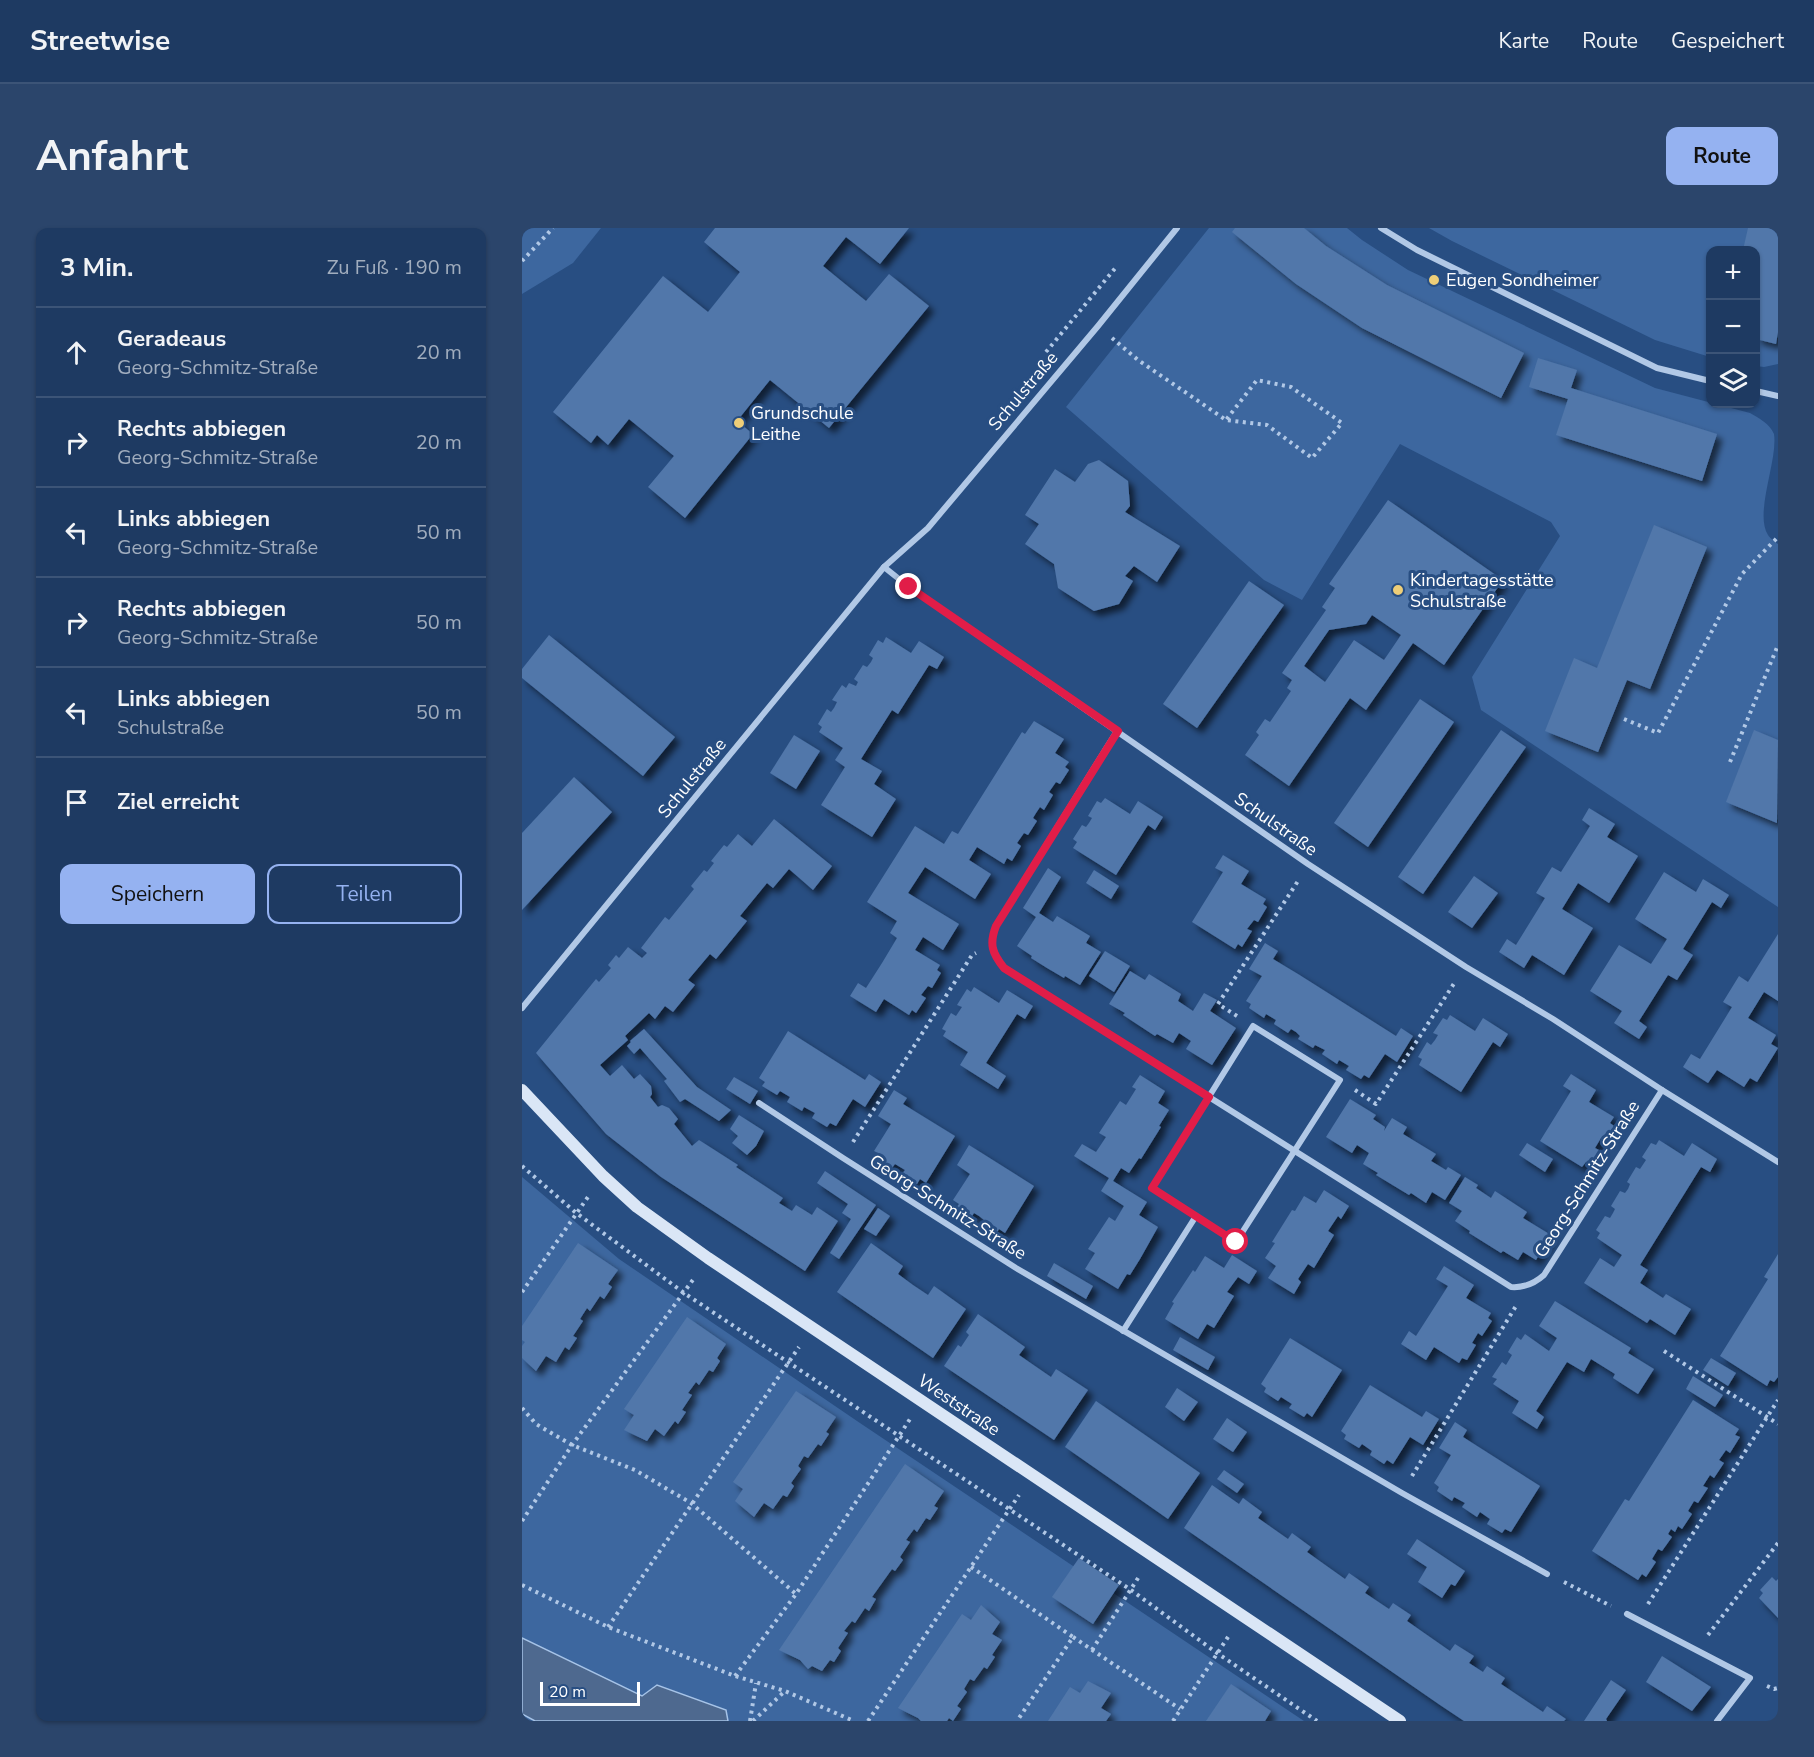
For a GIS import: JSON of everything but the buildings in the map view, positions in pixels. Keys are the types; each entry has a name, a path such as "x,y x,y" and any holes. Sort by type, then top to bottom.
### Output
{"street":[{"name":"Schulstraße","path":"522,1008 884,567 928,528 1098,326 1177,228"},
{"path":"1381,228 1417,250 1657,368 1706,380"},
{"path":"1760,392 1778,396"},
{"name":"Schulstraße","path":"884,567 909,587 1308,864 1662,1090"},
{"path":"1118,731 996,926 992,934 992,946 997,959 1004,968 1295,1152 1511,1287 1520,1288"},
{"path":"1253,1026 1340,1080 1236,1242 1152,1188 1253,1026"},
{"name":"Weststraße","path":"522,1090 603,1176 637,1207 708,1258 1400,1721"},
{"name":"Georg-Schmitz-Straße","path":"1520,1288 1536,1282 1544,1275 1662,1090 1778,1162"},
{"name":"Georg-Schmitz-Straße","path":"759,1103 1016,1268 1402,1493 1547,1574"},
{"path":"1123,1331 1196,1216"},
{"path":"1627,1614 1750,1678 1717,1721"}],"path":[{"path":"522,261 553,228"},
{"path":"1098,326 1138,360 1226,420 1267,425 1312,458 1342,423 1291,387 1257,380 1226,420"},
{"path":"1624,719 1658,733 1742,574 1778,537"},
{"path":"1730,762 1778,645"},
{"path":"1253,1026 1218,1004 1308,864"},
{"path":"843,1158 972,955 992,946"},
{"path":"1340,1080 1376,1104 1466,967"},
{"path":"522,1166 575,1212 684,1293 1131,1590 1217,1653 1317,1721"},
{"path":"522,1292 575,1212 603,1176"},
{"path":"522,1521 572,1445 708,1258"},
{"path":"1402,1493 1514,1312 1520,1288"},
{"path":"609,1627 691,1503 812,1328"},
{"path":"1664,1351 1778,1424"},
{"path":"1638,1620 1778,1400"},
{"path":"735,1676 796,1594 898,1434 922,1402"},
{"path":"522,1408 536,1424 572,1445 635,1470 691,1503 796,1594"},
{"path":"868,1721 1033,1475"},
{"path":"1696,1650 1778,1543"},
{"path":"1092,1650 1152,1556"},
{"path":"971,1567 1180,1709"},
{"path":"1547,1574 1627,1614"},
{"path":"522,1585 609,1627 735,1676 785,1691 854,1721"},
{"path":"1173,1721 1242,1616"},
{"path":"1017,1721 1073,1637"},
{"path":"752,1721 756,1683"},
{"path":"752,1721 785,1691"}],"shaded area":[{"path":"522,228 601,228 573,263 522,294"},
{"path":"1209,228 1347,228 1408,270 1655,388 1706,401 1706,408 1731,408 1750,413 1764,422 1774,434 1774,445 1765,500 1764,525 1768,535 1778,544 1778,907 1481,710 1472,677 1560,536 1551,522 1400,444 1302,600 1264,580 1066,407"},
{"path":"1429,228 1778,228 1778,364 1760,366 1760,246 1706,246 1706,356 1655,340"},
{"path":"522,1177 619,1259 1304,1721 522,1721"},
{"path":"522,1638 642,1696 657,1685 726,1710 728,1721 535,1721 522,1714"}],"place":[{"name":"Eugen Sondheimer","path":"1434,280"},
{"name":"Grundschule Leithe","path":"739,423"},
{"name":"Kindertagesstätte Schulstraße","path":"1398,590"}],"route":[{"path":"909,587 1118,731 996,926 992,934 992,946 997,959 1004,968 1209,1097 1152,1188 1236,1242"}]}
